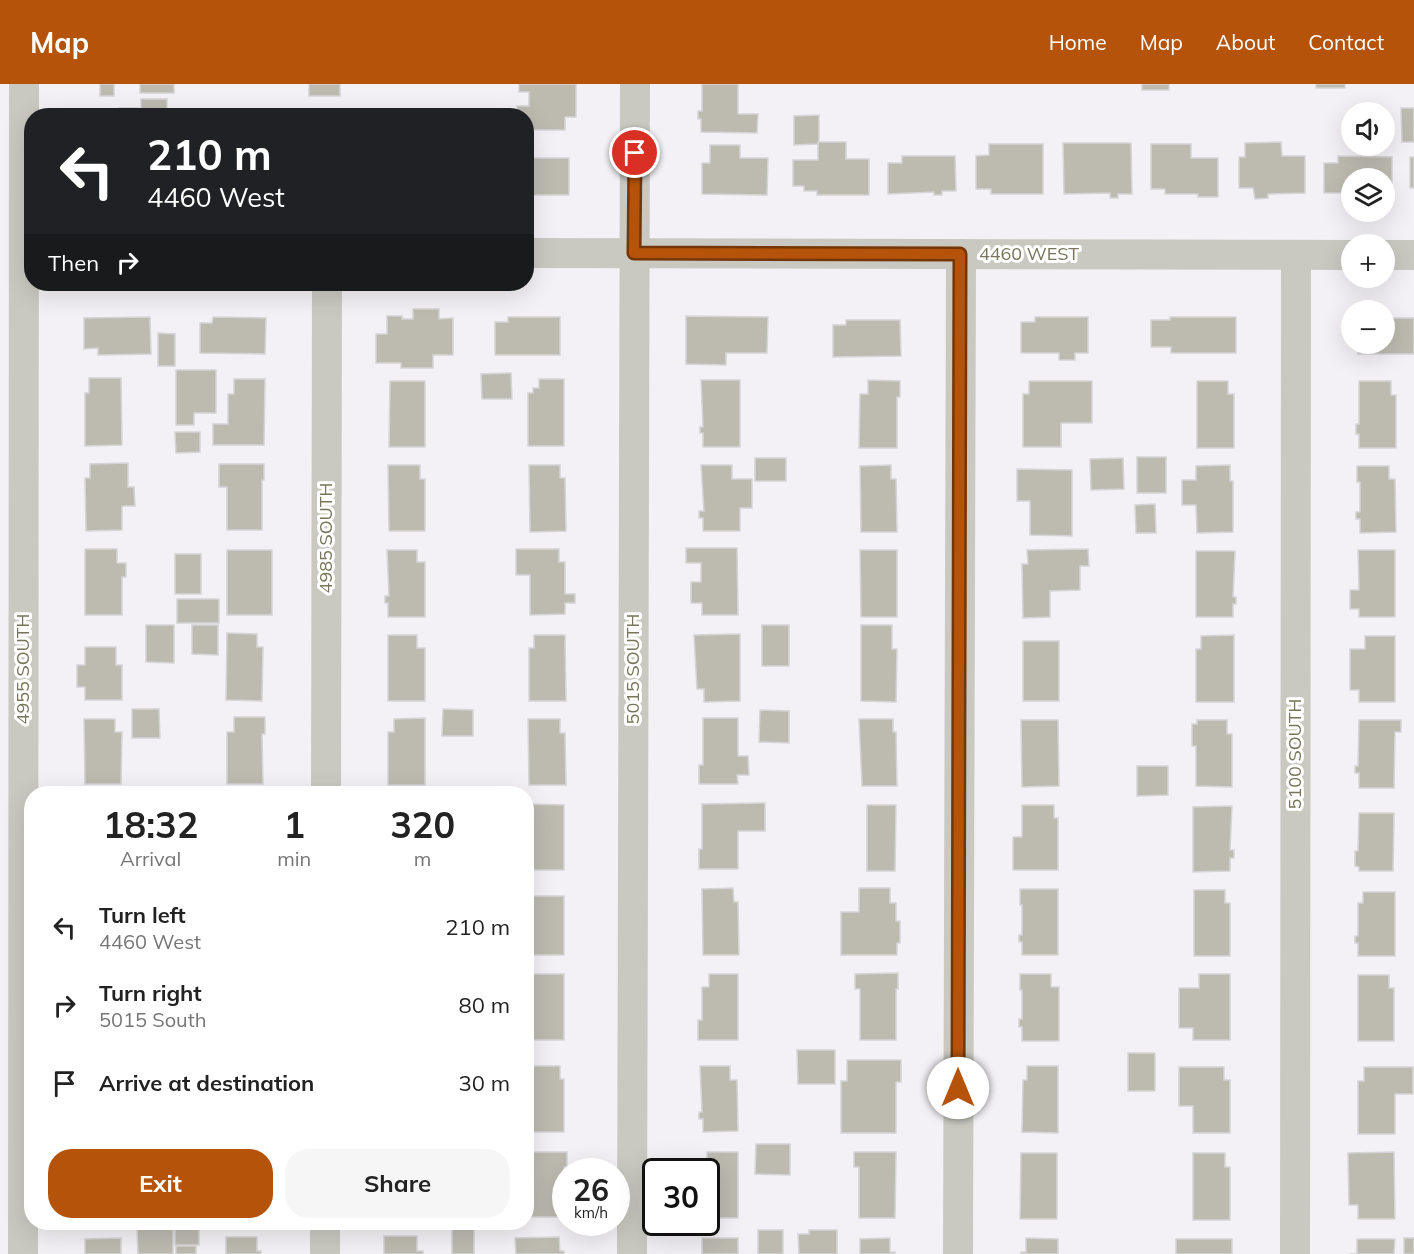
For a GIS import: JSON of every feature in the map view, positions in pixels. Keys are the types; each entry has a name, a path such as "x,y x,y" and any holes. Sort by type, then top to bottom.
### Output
{"street":[{"name":"4955 SOUTH","path":"23,1254 18,252 24,84"},
{"name":"5015 SOUTH","path":"632,1254 635,84"},
{"name":"4460 WEST","path":"534,253 1341,255"},
{"path":"958,1254 960,254"},
{"name":"5100 SOUTH","path":"1295,1254 1296,255"},
{"path":"1395,255 1414,255"},
{"name":"4985 SOUTH","path":"326,786 327,291"},
{"path":"325,1230 325,1254"}],"building":[{"path":"100,84 114,84 114,96 100,96"},
{"path":"140,84 174,84 174,93 140,93"},
{"path":"309,84 340,84 340,96 309,96"},
{"path":"519,84 576,84 576,117 565,117 565,130 534,130 534,108 517,108 517,106 529,106 529,92 519,92"},
{"path":"702,84 738,84 738,114 758,114 757,133 701,132 701,119 698,119 698,111 702,111"},
{"path":"1142,84 1169,84 1169,90 1142,90"},
{"path":"1316,84 1345,84 1345,88 1316,88"},
{"path":"141,99 167,99 167,108 141,108"},
{"path":"1401,108 1414,108 1414,142 1402,142"},
{"path":"819,115 818,144 794,145 794,116"},
{"path":"818,142 846,142 846,159 869,159 869,195 817,195 817,191 804,191 804,186 793,186 793,160 818,160"},
{"path":"1281,142 1282,156 1305,156 1305,193 1268,194 1268,198 1255,199 1253,188 1239,188 1239,157 1245,157 1245,143"},
{"path":"1063,143 1131,143 1132,194 1118,194 1118,198 1110,198 1110,193 1064,194"},
{"path":"989,144 1043,144 1043,194 991,194 991,189 976,189 976,156 989,155"},
{"path":"1151,144 1191,144 1191,158 1218,158 1218,197 1198,197 1198,194 1165,194 1165,189 1151,189"},
{"path":"710,145 740,145 740,158 768,158 767,195 702,194 702,163 710,163"},
{"path":"902,156 955,156 956,191 942,191 942,195 934,195 934,192 888,194 888,163 902,163"},
{"path":"1338,156 1392,157 1392,168 1341,168 1341,193 1324,193 1324,163 1338,163"},
{"path":"1410,157 1414,157 1414,188 1410,188"},
{"path":"534,158 569,158 569,195 534,195"},
{"path":"413,309 439,309 439,319 453,318 453,355 433,355 433,368 401,368 401,363 376,363 376,334 387,334 387,316 413,319"},
{"path":"686,316 768,317 767,353 726,353 726,365 686,364"},
{"path":"150,317 151,354 98,355 98,348 84,349 84,318"},
{"path":"213,317 266,318 265,354 200,353 200,323 212,323"},
{"path":"508,317 560,317 560,355 495,355 495,322 508,322"},
{"path":"1035,317 1088,317 1088,353 1075,353 1075,360 1059,360 1059,353 1021,353 1021,322 1035,322"},
{"path":"1170,317 1236,317 1236,353 1171,353 1171,347 1151,347 1151,320 1170,320"},
{"path":"1395,318 1414,318 1414,354 1395,354"},
{"path":"846,320 900,320 901,356 833,357 833,325 846,325"},
{"path":"158,333 175,334 175,366 158,366"},
{"path":"176,370 216,370 216,413 194,413 194,425 176,425"},
{"path":"511,373 512,399 482,399 481,374"},
{"path":"89,378 121,378 122,445 85,446 85,393 89,393"},
{"path":"234,379 265,379 264,445 213,445 213,424 228,424 228,394 234,394"},
{"path":"539,379 564,379 564,446 528,446 528,393 533,393 533,388 539,388"},
{"path":"701,380 740,380 740,447 703,447 703,433 700,433 700,427 703,427"},
{"path":"868,380 900,381 900,397 897,397 897,448 859,448 860,394 868,394"},
{"path":"390,381 425,381 425,447 389,447"},
{"path":"1029,381 1092,381 1092,423 1061,423 1061,447 1023,447 1023,394 1029,394"},
{"path":"1197,381 1228,381 1228,394 1234,394 1234,448 1197,448"},
{"path":"1359,381 1391,381 1391,395 1396,395 1396,448 1359,448 1356,424 1359,424"},
{"path":"175,432 200,432 200,452 176,453"},
{"path":"1137,457 1166,457 1166,493 1137,493"},
{"path":"755,458 786,458 786,481 755,481"},
{"path":"1123,458 1124,489 1091,490 1090,459"},
{"path":"128,463 128,487 134,487 135,506 122,506 122,530 86,531 85,478 90,478 90,464"},
{"path":"219,464 264,464 262,530 227,530 227,487 219,487"},
{"path":"388,465 420,465 420,479 425,479 425,531 389,531"},
{"path":"529,465 560,465 560,478 565,478 566,531 530,532"},
{"path":"701,465 732,465 732,479 752,479 752,508 740,508 740,531 703,531 703,518 699,518 699,511 704,511"},
{"path":"891,465 891,479 896,479 897,532 861,532 860,466"},
{"path":"1230,465 1230,481 1233,481 1233,532 1197,533 1196,505 1182,505 1182,480 1196,480 1196,466"},
{"path":"1357,466 1389,466 1389,479 1395,479 1396,532 1360,533 1360,519 1356,519 1356,512 1360,512 1360,482 1357,482"},
{"path":"1017,469 1072,470 1072,536 1030,535 1030,501 1017,501"},
{"path":"1155,504 1156,533 1136,533 1135,505"},
{"path":"686,548 737,548 738,615 702,615 702,603 691,603 691,582 701,582 701,563 686,563"},
{"path":"85,549 117,549 117,563 126,563 126,577 122,577 122,615 85,615"},
{"path":"516,549 559,549 559,562 565,562 565,594 575,594 575,603 565,603 565,614 530,615 530,575 516,575"},
{"path":"1088,549 1089,566 1080,566 1080,590 1050,591 1050,617 1023,618 1022,564 1028,564 1027,550"},
{"path":"227,550 272,550 272,615 227,615"},
{"path":"387,550 417,550 417,562 425,562 425,617 388,617 388,603 385,603 385,596 389,596"},
{"path":"860,550 897,550 897,617 861,617"},
{"path":"1358,550 1395,550 1395,617 1359,617 1359,609 1350,609 1350,590 1359,590"},
{"path":"1196,551 1235,551 1233,597 1236,597 1236,604 1233,604 1233,617 1196,617"},
{"path":"175,554 201,554 201,594 175,594"},
{"path":"177,599 219,599 219,623 177,623"},
{"path":"146,625 174,625 174,663 146,662"},
{"path":"192,625 218,625 218,655 192,654"},
{"path":"762,625 789,625 789,666 762,666"},
{"path":"861,625 892,625 892,649 897,649 896,702 861,701"},
{"path":"227,633 257,634 257,647 263,647 262,701 226,700"},
{"path":"740,634 740,701 704,702 704,689 697,689 694,635"},
{"path":"388,635 417,635 417,648 425,648 425,701 388,701"},
{"path":"534,635 565,635 566,701 529,701 529,648 534,648"},
{"path":"1234,635 1234,702 1196,702 1196,649 1201,649 1201,636"},
{"path":"1365,636 1395,636 1395,702 1359,702 1359,690 1350,690 1350,649 1365,649"},
{"path":"1023,641 1059,641 1059,701 1023,701"},
{"path":"85,647 116,647 116,665 122,665 122,700 85,700 85,687 77,687 77,665 85,665"},
{"path":"132,709 159,709 160,738 132,738"},
{"path":"443,709 473,710 473,736 442,736"},
{"path":"760,710 789,711 789,743 759,742"},
{"path":"234,717 265,717 265,734 262,734 263,784 227,784 227,732 234,732"},
{"path":"425,718 425,785 388,785 388,732 394,732 394,719"},
{"path":"703,718 738,718 738,756 748,756 749,775 737,775 738,784 699,784 699,765 703,765"},
{"path":"84,719 115,719 115,732 122,732 121,784 85,784"},
{"path":"528,719 560,719 560,733 565,733 566,785 529,785"},
{"path":"859,719 893,719 893,732 896,732 897,786 862,786"},
{"path":"1021,720 1058,720 1059,786 1022,787"},
{"path":"1197,720 1227,720 1227,734 1232,734 1232,787 1196,786 1196,746 1192,746 1192,724 1197,724"},
{"path":"1359,720 1401,720 1401,732 1395,732 1394,788 1359,788 1359,773 1355,773 1355,766 1358,766"},
{"path":"1137,766 1168,766 1168,795 1137,796"},
{"path":"765,803 765,831 738,831 738,869 699,869 699,849 702,849 702,804"},
{"path":"534,804 564,805 564,870 534,870"},
{"path":"867,805 896,805 895,871 867,871"},
{"path":"1022,805 1054,805 1054,818 1058,818 1058,870 1013,870 1013,837 1022,837"},
{"path":"1232,806 1230,850 1234,850 1234,858 1230,858 1230,871 1193,872 1193,807"},
{"path":"1359,813 1394,813 1393,871 1359,871 1359,867 1355,866 1355,851 1358,851"},
{"path":"733,888 734,902 738,902 739,955 703,955 702,889"},
{"path":"859,888 890,888 890,903 896,903 896,921 900,921 900,943 897,943 897,955 841,955 841,912 859,912"},
{"path":"1020,889 1058,889 1058,955 1022,955 1022,942 1019,942 1019,935 1022,935"},
{"path":"1194,890 1225,890 1225,903 1230,903 1230,956 1194,956"},
{"path":"1363,892 1395,892 1395,956 1358,956 1358,943 1355,943 1355,936 1358,936 1358,903 1363,903"},
{"path":"534,896 564,896 564,955 534,955"},
{"path":"898,973 896,1040 860,1040 860,989 855,989 855,974"},
{"path":"534,974 564,974 564,1040 534,1040"},
{"path":"709,974 738,974 738,1040 698,1040 698,1020 702,1020 702,987 709,987"},
{"path":"1020,974 1051,974 1051,987 1059,987 1059,1041 1022,1041 1022,1027 1019,1027 1019,1019 1022,1019"},
{"path":"1199,974 1230,974 1230,1040 1193,1040 1193,1028 1179,1028 1179,988 1199,988"},
{"path":"1358,975 1389,975 1389,988 1394,988 1394,1041 1358,1041"},
{"path":"797,1050 835,1050 835,1084 798,1084"},
{"path":"1128,1053 1155,1053 1155,1091 1128,1091"},
{"path":"847,1060 901,1060 901,1082 896,1082 896,1133 841,1133 841,1081 847,1081"},
{"path":"534,1066 560,1066 560,1079 564,1079 564,1132 534,1132"},
{"path":"700,1066 730,1066 730,1080 737,1080 738,1131 703,1132 703,1119 699,1119 699,1112 702,1112"},
{"path":"1027,1066 1058,1066 1058,1133 1022,1132 1023,1080 1027,1080"},
{"path":"1179,1067 1224,1067 1224,1080 1230,1080 1230,1133 1193,1133 1193,1106 1179,1106"},
{"path":"1364,1067 1413,1067 1413,1094 1395,1094 1395,1134 1358,1134 1358,1081 1364,1081"},
{"path":"756,1144 790,1144 790,1175 755,1174"},
{"path":"534,1152 567,1152 567,1158 552,1158 552,1217 534,1217"},
{"path":"707,1152 738,1152 738,1218 720,1218 720,1158 707,1158"},
{"path":"854,1152 896,1152 895,1218 859,1218 859,1167 854,1167"},
{"path":"1394,1152 1395,1219 1358,1219 1358,1205 1349,1205 1348,1153"},
{"path":"1021,1153 1057,1153 1057,1219 1020,1219"},
{"path":"1193,1153 1225,1153 1225,1167 1230,1167 1230,1220 1193,1220"},
{"path":"137,1230 173,1230 173,1254 138,1254"},
{"path":"175,1230 199,1230 199,1245 175,1245"},
{"path":"452,1230 474,1230 474,1254 452,1254"},
{"path":"758,1230 783,1230 783,1254 758,1254"},
{"path":"809,1230 837,1230 837,1254 799,1254 798,1234 809,1234"},
{"path":"384,1236 417,1236 417,1251 423,1251 423,1254 384,1254"},
{"path":"226,1237 257,1237 257,1251 261,1251 261,1254 226,1254"},
{"path":"559,1237 560,1251 564,1251 564,1254 516,1254 515,1238"},
{"path":"121,1238 121,1254 85,1254 85,1239"},
{"path":"702,1238 738,1238 738,1254 702,1254"},
{"path":"890,1238 890,1252 895,1252 895,1254 860,1254 860,1239"},
{"path":"1026,1238 1058,1239 1058,1254 1021,1254 1021,1252 1026,1252"},
{"path":"1404,1238 1414,1238 1414,1254 1404,1254"},
{"path":"1176,1239 1232,1239 1232,1254 1176,1254"},
{"path":"1357,1239 1395,1239 1394,1254 1357,1254"},
{"path":"176,1246 196,1246 196,1254 176,1254"}],"route":[{"path":"635,153 634,253 960,254 958,1088"}]}
